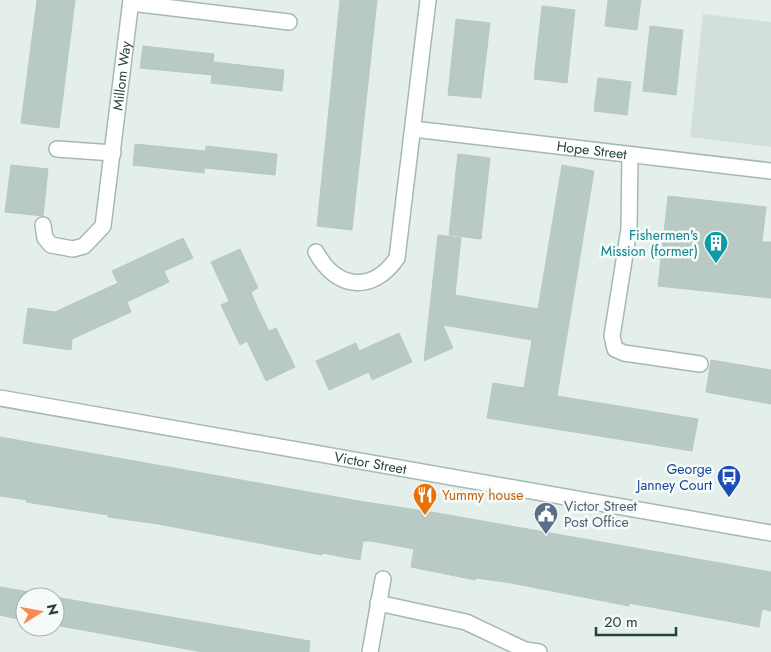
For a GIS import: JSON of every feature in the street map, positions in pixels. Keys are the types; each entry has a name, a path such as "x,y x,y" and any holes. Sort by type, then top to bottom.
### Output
{"street":[{"path":"316,252 323,264 333,275 347,282 361,283 376,279 388,270 397,258 428,0"},
{"path":"131,1 290,22"},
{"name":"Millom Way","path":"43,225 45,238 51,245 73,249 84,246 93,239 103,226 131,1"},
{"name":"Hope Street","path":"413,129 771,171"},
{"path":"57,149 113,153"},
{"path":"630,155 629,229 612,336 615,348 624,353 700,364"},
{"name":"Victor Street","path":"0,398 771,533"},
{"path":"370,652 383,579"},
{"path":"378,603 466,622 525,650 540,652"}],"shaded area":[{"path":"703,14 771,22 771,147 690,137"}],"building":[{"path":"37,0 75,0 59,128 21,123"},
{"path":"340,0 377,0 352,230 317,226"},
{"path":"608,0 641,0 637,30 605,26"},
{"path":"542,6 575,10 567,83 534,79"},
{"path":"456,19 490,23 481,98 448,95"},
{"path":"650,26 683,30 676,95 643,91"},
{"path":"143,46 214,54 213,62 284,70 282,91 211,83 212,75 140,68"},
{"path":"598,78 631,82 627,115 594,111"},
{"path":"135,144 205,151 204,173 133,165"},
{"path":"206,146 277,154 275,175 205,168"},
{"path":"458,154 490,158 481,239 449,235"},
{"path":"11,165 48,169 43,216 5,212"},
{"path":"562,165 594,171 557,396 698,419 692,451 487,418 493,383 524,388 532,340 443,325 453,348 424,361 438,235 461,238 455,295 538,309"},
{"name":"Fishermen's Mission (former)","path":"668,196 766,207 762,242 771,242 771,298 658,286"},
{"path":"183,238 193,258 164,271 169,282 127,302 131,312 72,339 71,350 23,343 28,308 55,312 118,283 112,271"},
{"path":"240,249 258,288 251,292 259,311 269,331 276,328 295,367 266,381 247,341 240,345 221,305 229,301 211,262"},
{"path":"399,333 412,362 372,380 369,372 329,390 316,361 356,343 359,351"},
{"path":"711,360 771,370 771,404 706,392"},
{"path":"0,437 771,572 771,611 762,609 759,627 629,603 629,606 511,583 476,578 475,580 411,567 414,549 371,541 363,541 360,560 322,553 322,555 158,524 108,517 108,515 26,502 27,500 0,496"},
{"path":"0,587 15,590 15,618 0,615"},
{"path":"65,599 310,641 309,652 203,652 65,627"}],"place":[{"name":"Fishermen's Mission (former)","path":"716,264"},
{"name":"George Janney Court","path":"729,498"},
{"name":"Yummy house","path":"425,516"},
{"name":"Victor Street Post Office","path":"546,535"}]}
